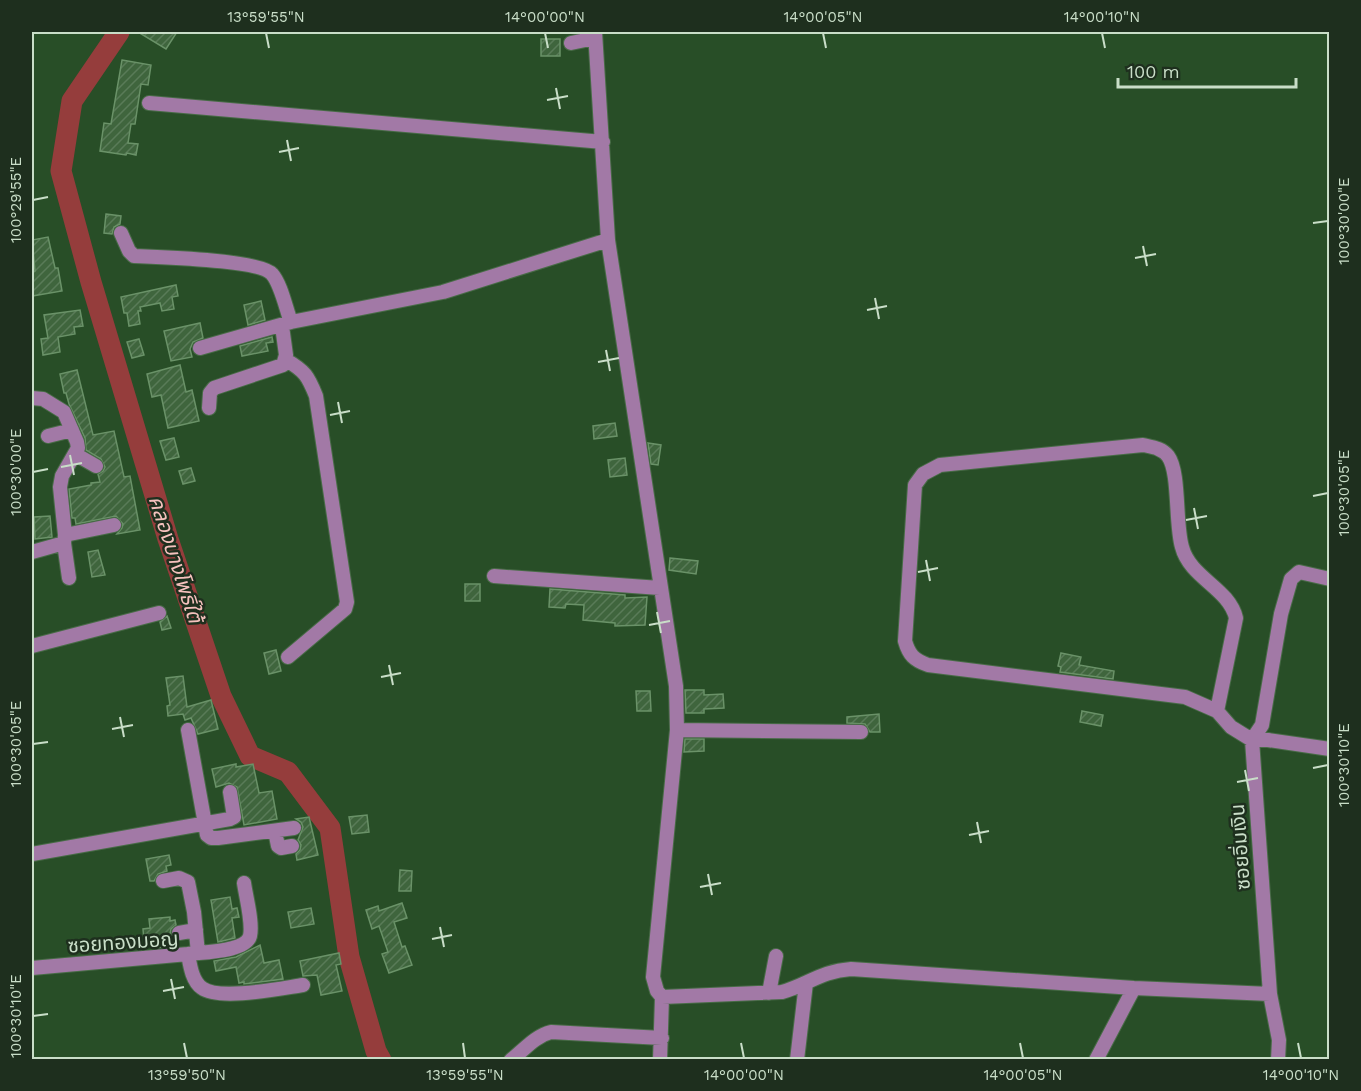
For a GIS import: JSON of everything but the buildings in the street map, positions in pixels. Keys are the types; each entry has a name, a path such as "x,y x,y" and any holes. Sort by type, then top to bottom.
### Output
{"street":[{"path":"571,43 595,35 608,240 676,686 676,730 653,978 657,991 662,997 660,1059"},
{"path":"149,103 603,142"},
{"path":"121,233 126,246 134,256 187,259 263,268 274,277 286,324 286,360 283,365 274,369 214,388 210,393 209,408"},
{"path":"200,348 286,324 443,292 608,240"},
{"path":"286,360 303,370 316,396 347,602 345,609 288,657"},
{"path":"32,398 44,399 64,412 77,442 75,454 63,476 60,487 69,578"},
{"path":"48,436 72,430"},
{"path":"1217,711 1236,618 1234,608 1197,573 1184,555 1179,536 1174,468 1168,456 1157,448 1143,445 940,465 923,474 915,485 905,641 909,653 916,661 928,665 1185,697 1217,711 1231,728 1252,740 1268,740 1329,749"},
{"path":"75,454 96,466"},
{"path":"32,552 65,539 114,525"},
{"path":"1252,740 1262,725 1277,632 1291,579 1299,572 1329,579"},
{"path":"494,576 660,588"},
{"path":"32,646 159,613"},
{"path":"188,730 207,835 212,838 294,828"},
{"path":"676,730 861,732"},
{"name":"ซอยอิ่มเงิน","path":"1252,740 1270,994 1279,1040 1278,1059"},
{"path":"32,854 234,817 230,792"},
{"path":"275,831 278,846 281,848 292,846"},
{"path":"163,881 179,878 188,882 196,930 193,954 231,949 246,943 250,937 250,927 244,883"},
{"path":"179,933 196,930"},
{"name":"ซอยทองมอญ","path":"32,968 193,954 192,974 203,989 212,992 255,992 303,985"},
{"path":"769,993 776,956"},
{"path":"662,997 769,993 795,988 824,973 851,969 1134,988 1270,994"},
{"path":"796,1059 806,983"},
{"path":"1096,1059 1134,988"},
{"path":"511,1059 535,1039 551,1032 662,1038"}],"waterway":[{"name":"คลองบางโพธิ์ใต้","path":"119,32 72,101 61,171 91,282 168,539 221,696 250,756 288,772 330,828 349,957 376,1051 381,1060"}]}
